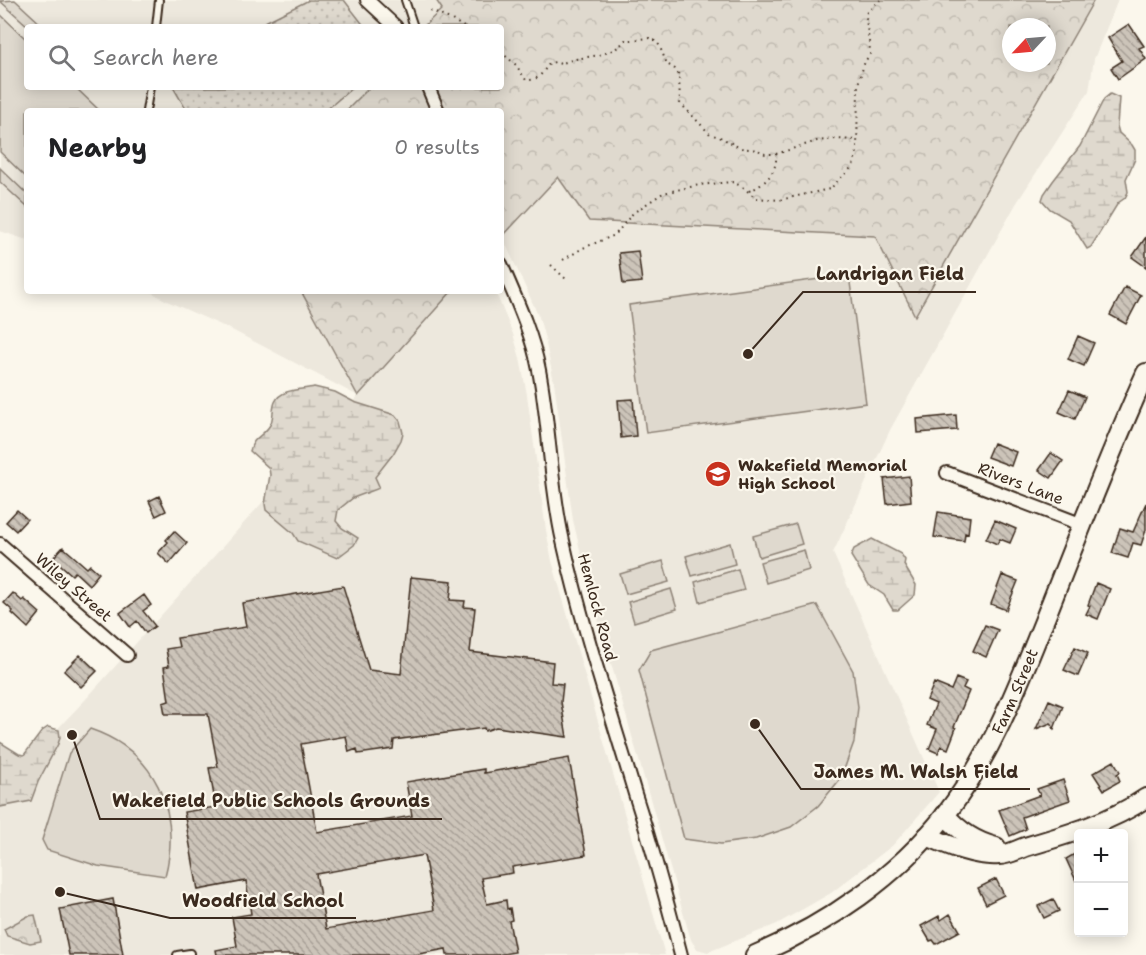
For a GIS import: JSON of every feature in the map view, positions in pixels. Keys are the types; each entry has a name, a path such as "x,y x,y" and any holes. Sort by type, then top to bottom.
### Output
{"main road":[{"name":"Farm Street","path":"755,955 794,937 845,906 893,869 945,815 979,765 1008,710 1146,373"},
{"path":"927,836 947,845 988,855 1001,855 1120,813 1146,798"},
{"path":"945,815 961,831 981,843 997,848 1018,849"}],"street":[{"path":"367,0 393,24"},
{"path":"429,90 437,108"},
{"name":"Hemlock Road","path":"504,271 528,330 539,369 548,428 552,480 562,540 606,700 636,795 681,955"},
{"name":"Rivers Lane","path":"947,472 1083,525"},
{"name":"Wiley Street","path":"0,544 127,655"}],"lane":[{"path":"156,24 159,0"},
{"path":"405,0 413,24"},
{"path":"146,108 150,90"},
{"path":"177,955 190,953 190,955"}],"path":[{"path":"562,260 583,248 615,235 633,213 663,193 699,184 732,182 749,191 756,198 779,200 831,189 853,166 857,152 858,84 865,61 870,56 870,37 866,26 867,13 880,0"},
{"path":"429,11 459,24"},
{"path":"504,54 516,65 526,80 532,81 538,79 550,63 561,64 572,60 583,60 603,55 621,46 625,40 652,38 659,45 667,64 677,72 680,103 694,115 704,130 740,148 758,150 765,154 777,154 817,141 836,139 857,141"},
{"path":"749,191 762,186 768,179 777,162 777,154"},
{"path":"551,265 568,281"}],"shaded area":[{"path":"0,0 451,0 426,24 24,24 24,90 367,90 349,108 24,108 24,239 0,231"},
{"name":"Wakefield Memorial High School","path":"739,0 1118,0 1094,59 1089,91 1016,204 890,430 833,553 939,792 893,845 831,893 777,924 708,952 697,949 691,940 588,584 573,520 554,382 545,339 539,317 504,240 504,234 603,129"},
{"path":"154,294 303,294 358,395 449,294 496,294 520,358 552,561 665,955 0,955 0,789 85,700 358,396 232,330"}],"green space":[{"path":"15,0 41,24 26,24 0,1"},
{"path":"309,0 344,0 363,24 261,24"},
{"path":"436,0 1094,0 1056,67 1056,18 1002,18 1002,72 1053,72 915,316 875,236 589,221 558,177 504,235 504,108 349,108 367,90 504,90 504,24 426,24 442,9"},
{"path":"0,14 24,37 24,90 78,90 97,108 24,108 24,175 0,152"},
{"path":"175,90 350,90 328,108 185,108"},
{"path":"1110,94 1119,98 1117,126 1119,133 1135,150 1135,159 1126,179 1128,192 1125,198 1118,203 1091,247 1087,249 1069,220 1050,209 1042,200 1053,181 1080,146 1104,99"},
{"path":"0,168 24,191 24,204 0,182"},
{"path":"849,275 866,403 646,433 629,305"},
{"path":"303,294 449,294 358,396"},
{"path":"314,387 335,392 354,402 395,415 400,421 403,433 393,454 375,477 379,486 377,489 353,498 338,510 336,521 342,528 358,538 354,545 337,558 298,541 293,533 266,510 269,468 250,451 253,442 270,425 278,397 292,390"},
{"path":"796,524 802,544 759,557 753,536"},
{"path":"872,539 901,554 905,560 904,565 916,585 915,595 898,610 893,610 884,595 869,585 851,556 854,549"},
{"path":"730,543 735,564 692,576 686,556"},
{"path":"804,550 809,570 766,583 760,562"},
{"path":"663,561 669,582 626,594 620,574"},
{"path":"738,569 744,590 700,602 695,582"},
{"path":"671,589 677,609 634,622 628,602"},
{"path":"817,605 853,671 858,707 854,742 841,778 818,806 791,827 756,839 721,844 684,839 639,670 651,650"},
{"path":"48,727 59,730 60,738 31,801 0,807 0,742 24,755 42,731"},
{"path":"90,729 113,739 132,752 147,768 158,786 166,807 170,829 165,876 98,866 47,850 42,840 69,753"},
{"path":"35,915 41,941 30,943 7,936 4,929 28,916"}],"building":[{"path":"1129,24 1144,46 1139,48 1146,59 1118,79 1111,68 1122,61 1108,38"},
{"path":"1146,237 1146,267 1132,257"},
{"path":"638,251 642,282 623,284 619,253"},
{"path":"1125,287 1141,295 1126,324 1110,315"},
{"path":"1078,336 1094,343 1084,366 1068,359"},
{"path":"1069,390 1085,397 1075,419 1059,412"},
{"path":"633,399 636,436 621,438 618,400"},
{"path":"956,415 957,430 918,433 917,419"},
{"path":"993,443 1016,452 1011,466 987,457"},
{"path":"1051,453 1063,461 1051,478 1039,470"},
{"path":"909,476 911,501 887,504 884,479"},
{"path":"159,496 166,511 156,516 149,501"},
{"path":"1146,503 1146,530 1141,545 1133,543 1128,558 1112,553 1120,528 1133,532"},
{"path":"17,510 27,519 16,531 6,522"},
{"path":"938,512 970,517 968,534 965,533 964,541 934,537"},
{"path":"995,520 1016,529 1010,543 1000,539 997,544 986,539"},
{"path":"174,531 187,543 169,564 158,553"},
{"path":"63,547 87,568 90,565 99,573 89,585 75,572 72,575 53,558"},
{"path":"1002,575 1018,581 1006,610 991,604"},
{"path":"411,577 452,581 450,600 465,601 464,607 475,608 470,652 553,662 551,683 563,684 561,702 567,737 496,727 485,731 484,728 394,740 393,749 358,754 357,749 349,752 346,736 301,744 317,832 412,816 406,782 484,769 484,773 569,758 586,855 512,867 513,873 481,878 487,904 506,900 507,909 510,908 512,920 509,921 515,952 497,955 447,955 446,949 414,955 217,955 216,950 237,946 232,917 251,914 246,881 198,890 184,812 216,807 209,768 218,767 208,714 165,714 163,703 169,701 164,667 169,666 166,649 179,647 177,638 246,627 242,603 343,586 369,670 401,674","holes":["424,855 434,910 326,929 316,874"]},
{"path":"1096,583 1110,589 1098,619 1086,614"},
{"path":"13,593 40,613 28,628 4,603"},
{"path":"144,595 151,605 143,611 155,626 146,633 137,621 130,627 120,613"},
{"path":"985,625 998,630 986,657 973,651"},
{"path":"1075,647 1088,653 1078,676 1064,670"},
{"path":"80,655 97,671 81,687 64,671"},
{"path":"956,678 966,682 963,688 969,691 954,727 956,728 948,749 941,746 938,753 929,749 937,729 927,725 936,704 927,700 934,683 951,690"},
{"path":"1049,700 1063,706 1054,729 1051,723 1036,729"},
{"path":"1114,761 1120,772 1117,774 1120,781 1104,790 1093,773"},
{"path":"1063,780 1070,800 1022,817 1026,829 1010,836 999,810 1040,795 1037,789"},
{"path":"1074,854 1074,876 1066,859"},
{"path":"996,879 1004,895 986,904 978,888"},
{"path":"113,899 123,955 69,955 60,909"},
{"path":"1053,899 1059,911 1044,918 1038,906"},
{"path":"950,914 960,931 936,944 933,940 930,941 921,926 939,916 941,920"}],"place":[{"name":"Landrigan Field","path":"748,354"},
{"name":"Wakefield Memorial High School","path":"718,474"},
{"name":"James M. Walsh Field","path":"755,724"},
{"name":"Wakefield Public Schools Grounds","path":"72,735"},
{"name":"Woodfield School","path":"60,892"}]}
